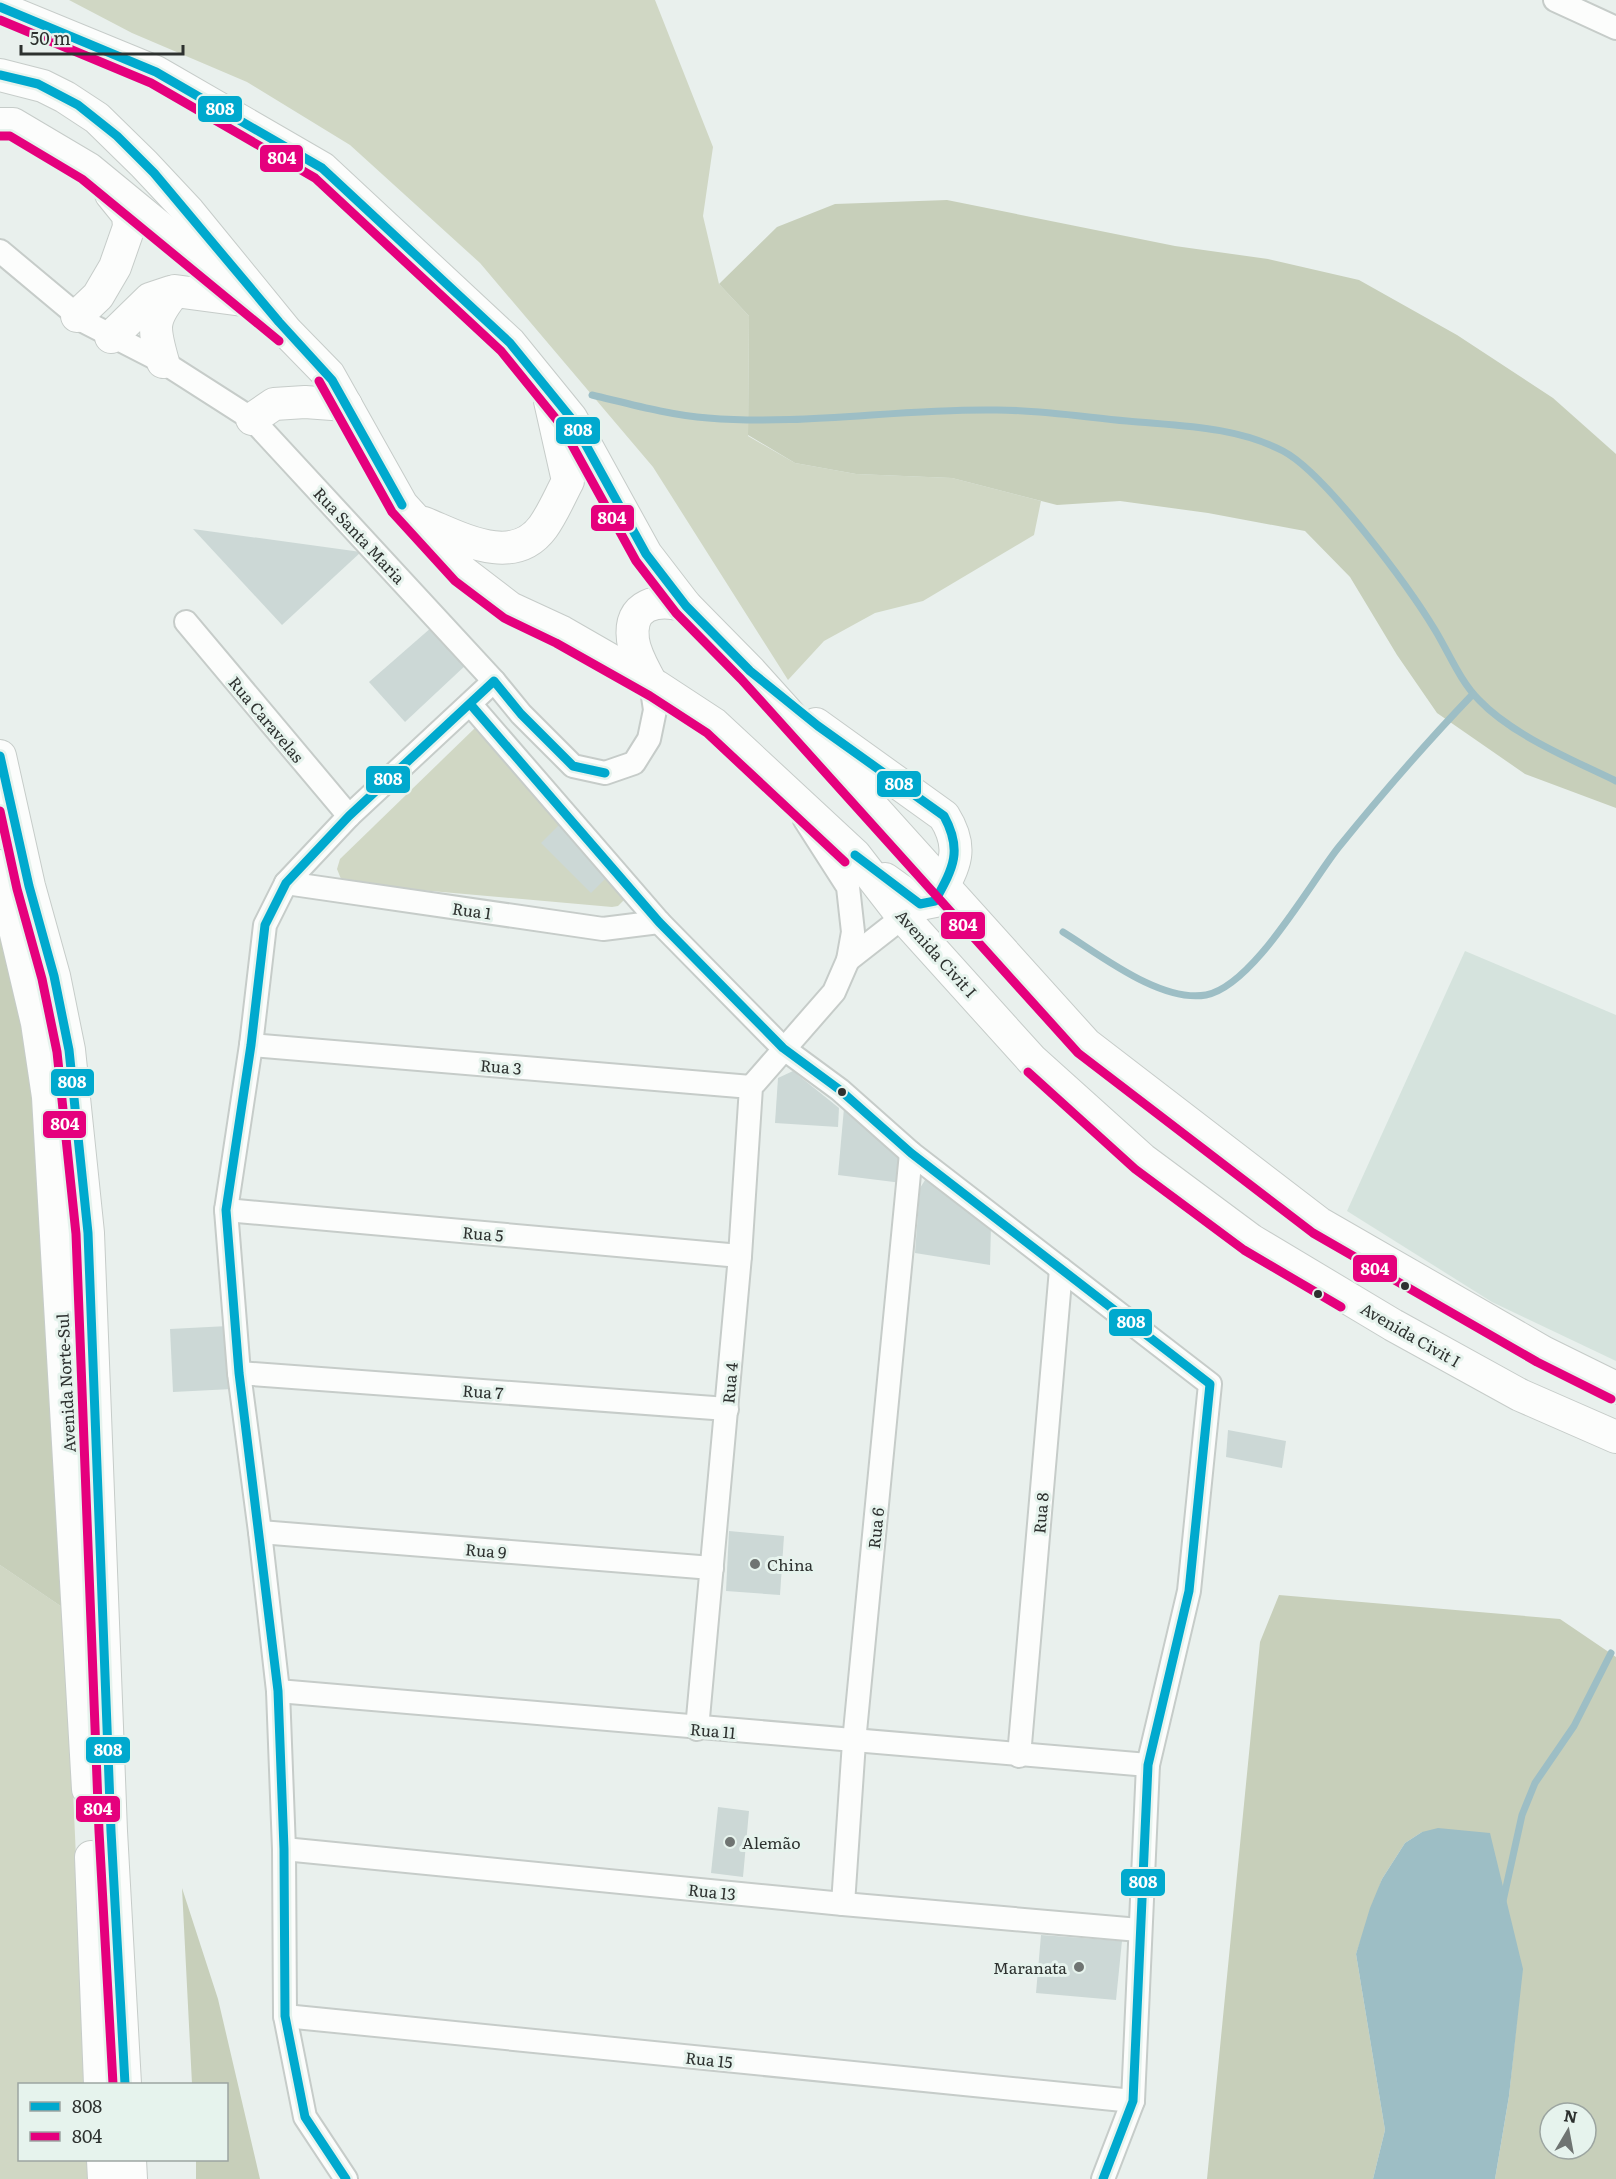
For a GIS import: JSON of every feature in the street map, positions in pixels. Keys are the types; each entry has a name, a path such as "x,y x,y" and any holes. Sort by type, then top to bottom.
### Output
{"main road":[{"path":"0,8 156,72 322,168 510,343 571,418 646,554 686,606 750,671 1086,1044 1319,1223 1543,1352 1616,1388"},
{"path":"0,75 43,86 97,118 189,213 287,332"},
{"path":"0,123 13,124 88,168 287,332"},
{"path":"77,316 98,296 115,267 129,227 128,215 88,168"},
{"path":"111,337 150,299 174,291 250,301"},
{"path":"163,362 155,335 157,313 174,291"},
{"name":"Avenida Civit I","path":"287,332 329,375 402,505 463,572 510,608 562,632 651,683 714,724 855,855 903,917 1032,1060 1142,1159 1251,1240 1393,1325 1520,1395 1616,1437"},
{"path":"415,519 479,546 518,548 543,528 568,481 547,389"},
{"path":"252,419 274,404 305,402 346,405"},
{"path":"651,683 633,640 632,627 636,616 646,607 657,602 686,606"},
{"path":"750,671 818,726 944,816 955,834 956,850 952,869 935,901 920,904 907,897 855,855"},
{"name":"Avenida Norte-Sul","path":"0,756 29,885 54,976 69,1050 88,1233 111,1831 126,2083"},
{"name":"Avenida Norte-Sul","path":"0,866 37,1023 48,1097 88,1800 100,2083"},
{"path":"103,2161 104,2179"},
{"path":"130,2161 131,2179"}],"street":[{"path":"1555,0 1616,28"},
{"name":"Rua Santa Maria","path":"0,251 77,316 111,337 163,362 252,419 494,681 521,714 573,766 605,773 634,763 649,739 655,711 651,683"},
{"name":"Rua Caravelas","path":"186,622 349,816"},
{"path":"346,2179 306,2116 285,2016 284,1849 278,1691 261,1532 239,1373 226,1210 251,1046 265,925 286,884 349,816 471,705 494,681"},
{"path":"471,705 659,922 783,1048 840,1090 911,1153 1210,1384 1189,1591 1148,1765 1133,2101 1103,2179"},
{"path":"751,1087 834,992 848,960 853,918 848,887 784,788"},
{"name":"Rua 1","path":"286,884 603,929 659,922"},
{"path":"848,960 903,917"},
{"name":"Rua 3","path":"251,1046 751,1087"},
{"name":"Rua 4","path":"697,1729 740,1256 751,1087"},
{"name":"Rua 6","path":"843,1904 854,1742 911,1153"},
{"name":"Rua 5","path":"226,1210 740,1256"},
{"name":"Rua 8","path":"1019,1756 1061,1269"},
{"name":"Rua 7","path":"239,1373 727,1409"},
{"name":"Rua 9","path":"261,1532 712,1568"},
{"name":"Rua 11","path":"278,1691 697,1729 1148,1765"},
{"name":"Rua 13","path":"284,1849 843,1904 1139,1929"},
{"name":"Rua 15","path":"285,2016 1133,2101"}],"shaded area":[{"path":"1465,951 1616,1015 1616,1361 1492,1302 1347,1211"}],"green space":[{"path":"69,0 655,0 713,147 703,216 719,284 749,316 748,436 795,463 856,474 952,478 1041,501 1034,535 923,601 875,613 824,641 788,680 653,467 480,263 350,145 247,82 132,33"},
{"path":"947,200 1175,246 1268,259 1359,280 1457,335 1553,398 1616,454 1616,808 1525,774 1437,713 1397,655 1350,577 1305,531 1208,513 1120,501 1057,505 952,478 856,474 795,463 748,435 749,316 719,284 777,227 835,204"},
{"path":"476,727 627,897 618,906 352,884 341,879 337,869 340,859"},
{"path":"0,913 17,999 40,1172 53,1347 65,1609 0,1565"},
{"path":"0,1565 65,1609 86,2083 18,2083 18,2161 92,2161 94,2179 0,2179"},
{"path":"1279,1595 1560,1619 1616,1657 1616,2179 1495,2179 1509,2096 1522,1969 1422,1832 1405,1843 1382,1879 1356,1954 1385,2130 1373,2179 1207,2179 1260,1642"},
{"path":"182,1888 218,1999 260,2179 196,2179 196,2161 228,2161 228,2083 192,2083"}],"water":[{"path":"1438,1828 1490,1833 1523,1969 1509,2096 1495,2179 1373,2179 1385,2130 1356,1954 1370,1908 1382,1879 1405,1843 1422,1832"}],"building":[{"path":"193,529 361,552 282,625"},
{"path":"432,627 468,663 405,722 369,682"},
{"path":"559,825 609,875 591,893 541,843"},
{"path":"793,1071 839,1108 838,1127 775,1123 778,1078"},
{"path":"844,1108 904,1159 902,1183 838,1175"},
{"path":"927,1177 991,1225 990,1265 915,1253 920,1188"},
{"path":"228,1326 232,1389 173,1392 170,1329"},
{"path":"1228,1430 1286,1441 1282,1468 1226,1457"},
{"name":"China","path":"729,1531 784,1536 780,1595 726,1591"},
{"name":"Alemão","path":"718,1807 749,1811 743,1877 711,1873"},
{"name":"Maranata","path":"1041,1935 1122,1941 1116,2000 1036,1993"}],"waterway":[{"path":"592,395 679,414 744,420 961,410 1029,411 1206,428 1246,436 1265,443 1301,463 1343,506 1387,560 1423,611 1460,676 1479,700 1493,713 1526,735 1616,781"},
{"path":"1063,932 1131,975 1169,992 1206,995 1224,988 1261,954 1338,848 1438,731 1473,694"},
{"path":"1503,1901 1522,1815 1535,1783 1574,1726 1611,1653"}],"transit line":[{"name":"808","path":"0,7 156,72 322,168 510,343 571,418 646,554 686,606 750,671 818,726 944,816 953,839 953,859 947,879 935,901 920,904 855,855"},
{"name":"804","path":"0,20 151,83 315,178 501,351 561,425 636,561 676,613 741,679 1078,1053 1313,1233 1537,1362 1611,1399"},
{"name":"808","path":"0,75 38,84 78,105 117,136 154,173 279,322 332,380 402,505"},
{"name":"804","path":"0,136 10,136 82,179 279,341"},
{"name":"804","path":"319,381 392,512 455,581 504,618 556,643 650,696 707,733 845,862"},
{"name":"808","path":"346,2179 305,2117 285,2016 284,1849 278,1691 239,1373 226,1210 251,1045 265,925 286,883 349,816 494,681 521,714 573,766 605,773"},
{"name":"808","path":"471,705 659,922 783,1048 840,1090 911,1153 1210,1384 1189,1591 1148,1765 1133,2101 1103,2179"},
{"name":"808","path":"0,756 29,886 54,976 69,1050 88,1233 111,1831 125,2083"},
{"name":"804","path":"0,811 17,889 42,979 57,1052 76,1234 99,1831 113,2083"},
{"name":"804","path":"1028,1072 1135,1169 1244,1250 1341,1307"}],"place":[{"name":"China","path":"755,1564"},
{"name":"Alemão","path":"730,1842"},
{"name":"Maranata","path":"1079,1967"}]}
